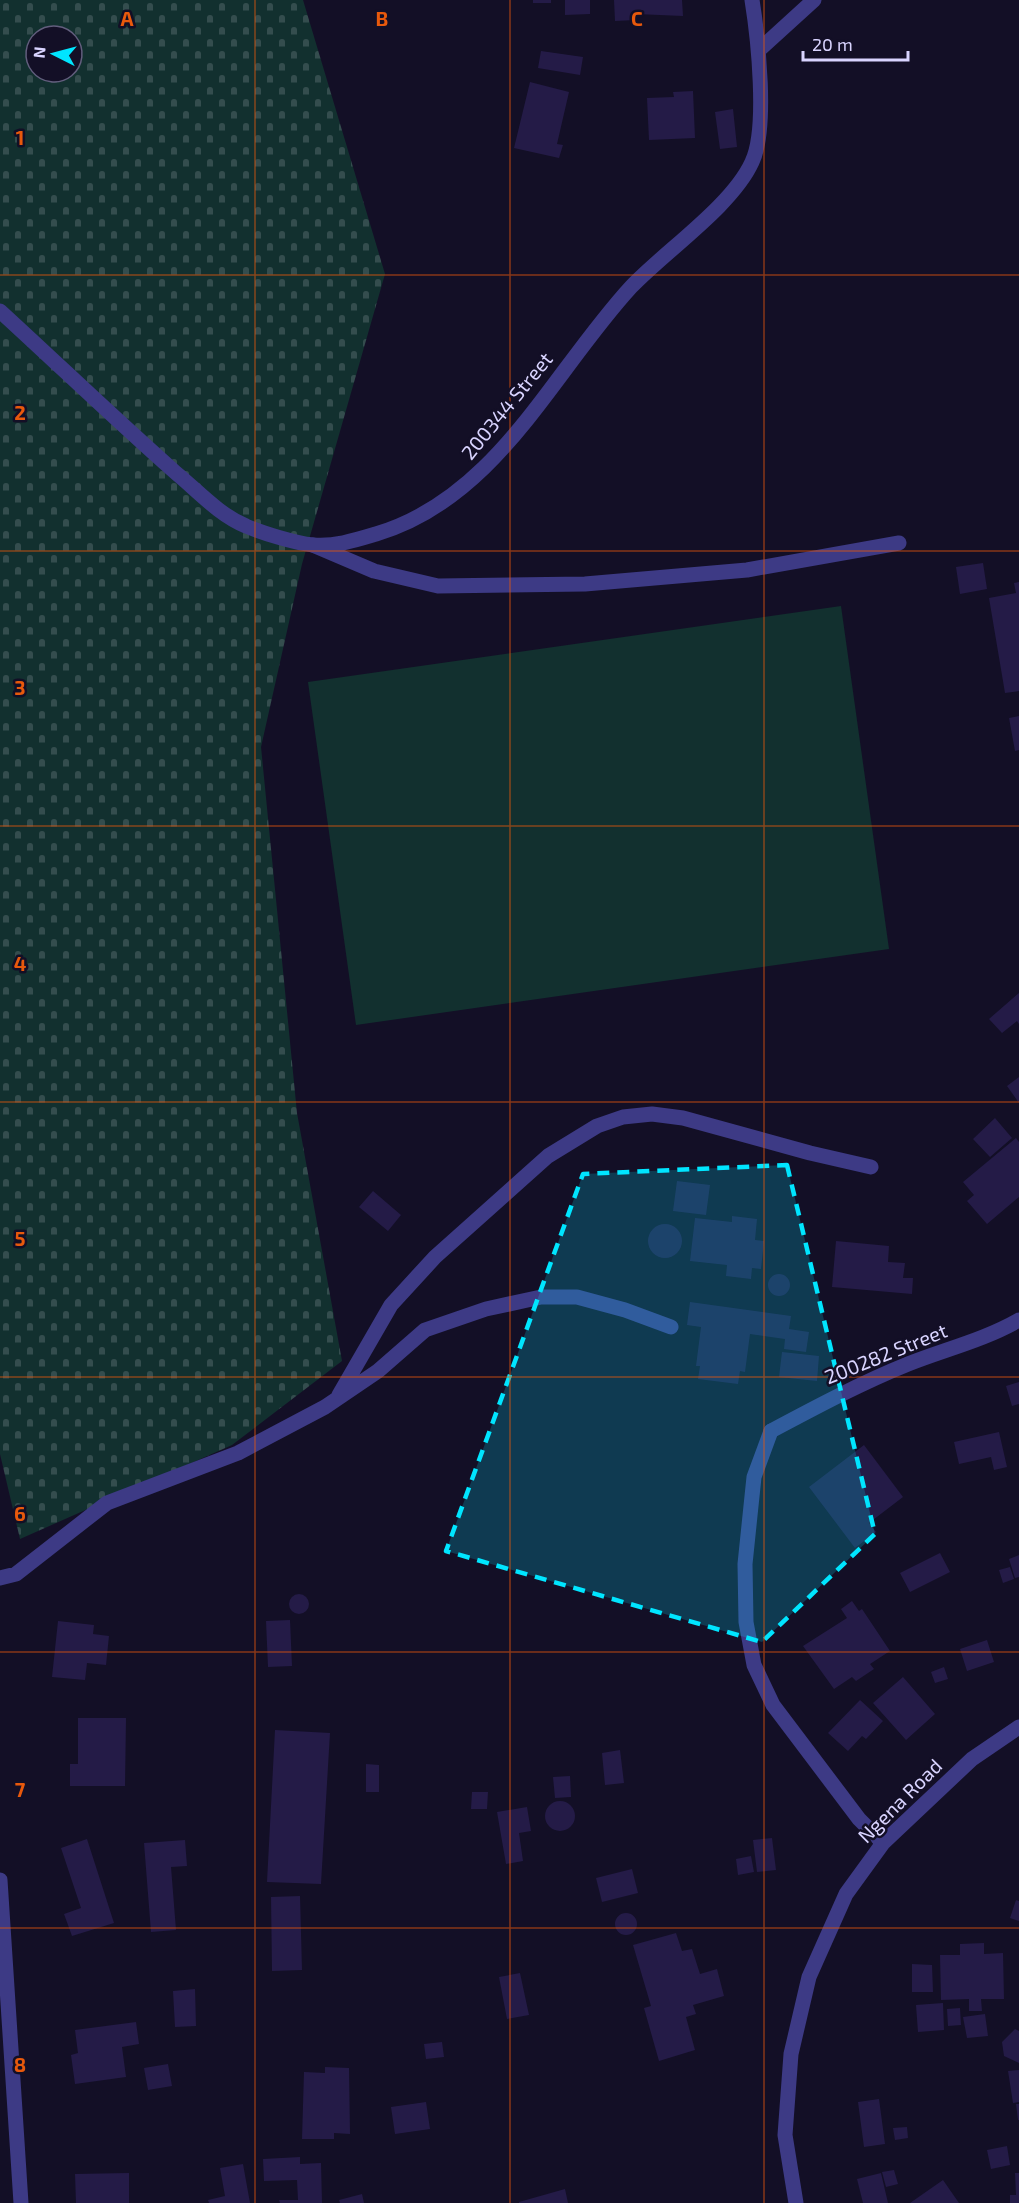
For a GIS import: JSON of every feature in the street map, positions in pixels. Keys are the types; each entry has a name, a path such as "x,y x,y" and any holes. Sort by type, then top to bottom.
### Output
{"street":[{"name":"200344 Street","path":"0,311 219,509 245,526 313,544 349,542 400,527 471,483 511,441 604,316 634,284 722,201 752,163 759,138 759,50 752,0"},
{"path":"759,50 814,0"},
{"path":"313,544 374,571 438,586 585,584 747,570 899,543"},
{"path":"337,1398 391,1305 435,1257 548,1156 597,1126 632,1116 652,1114 683,1118 810,1153 871,1167"},
{"path":"0,1578 16,1574 107,1503 238,1453 337,1398 378,1371 425,1330 486,1309 530,1300 577,1298 625,1310 671,1327"},
{"name":"200282 Street","path":"883,1843 859,1819 773,1705 754,1665 746,1622 745,1564 754,1477 771,1431 827,1401 909,1364 992,1335 1019,1320"},
{"name":"Ngena Road","path":"796,2203 785,2135 791,2054 808,1977 846,1894 883,1843 972,1759 1019,1727"},
{"path":"0,1880 21,2203"}],"highlighted area":[{"path":"787,1165 875,1534 762,1642 446,1551 583,1174"}],"green space":[{"path":"0,0 303,0 385,274 302,564 261,747 297,1113 342,1361 232,1445 20,1539 0,1454"},
{"path":"841,606 889,949 356,1025 308,682"}],"building":[{"path":"533,0 551,0 551,3 533,3"},
{"path":"565,0 590,0 590,14 565,15"},
{"path":"614,0 682,0 683,16 636,14 636,20 615,21"},
{"path":"541,51 583,57 580,75 538,68"},
{"path":"530,82 569,92 557,144 563,145 559,158 514,148"},
{"path":"693,91 695,138 649,140 647,98 674,97 673,92"},
{"path":"733,109 737,147 720,149 715,112"},
{"path":"983,563 987,589 960,594 956,567"},
{"path":"1019,582 1019,691 1005,693 989,598 1016,593 1014,583"},
{"path":"1019,716 1019,750 1015,751 1009,718"},
{"path":"1019,993 1019,1024 1017,1021 1002,1033 989,1019"},
{"path":"1019,1077 1019,1103 1007,1086"},
{"path":"995,1118 1012,1138 990,1157 973,1139"},
{"path":"1016,1138 1019,1142 1019,1197 987,1224 967,1201 974,1195 963,1182"},
{"path":"677,1181 710,1185 706,1215 673,1211"},
{"path":"373,1191 401,1215 388,1231 359,1207"},
{"path":"732,1216 757,1219 755,1240 764,1241 761,1269 752,1268 751,1279 726,1276 727,1265 690,1261 695,1218 732,1222"},
{"path":"665,1224 677,1229 682,1241 677,1253 665,1258 653,1253 648,1241 653,1229"},
{"path":"836,1241 889,1246 888,1262 905,1263 903,1278 913,1278 912,1294 832,1287"},
{"path":"779,1274 787,1277 790,1285 787,1293 779,1296 771,1293 768,1285 771,1277"},
{"path":"690,1302 791,1316 789,1329 809,1332 806,1352 784,1349 785,1339 750,1334 745,1372 740,1371 738,1384 698,1379 700,1366 696,1366 701,1327 687,1325"},
{"path":"782,1352 819,1356 817,1381 779,1377"},
{"path":"1019,1382 1019,1404 1012,1406 1006,1386"},
{"path":"999,1432 1007,1467 994,1470 991,1457 959,1464 954,1442"},
{"path":"864,1445 903,1497 869,1523 876,1532 855,1548 809,1487"},
{"path":"940,1553 950,1572 910,1592 900,1573"},
{"path":"1019,1555 1019,1577 1015,1578 1009,1559"},
{"path":"1010,1567 1014,1579 1003,1583 999,1570"},
{"path":"295,1594 303,1594 309,1600 309,1608 303,1614 295,1614 289,1608 289,1600"},
{"path":"852,1601 859,1611 862,1609 890,1651 870,1664 874,1669 856,1681 852,1677 834,1689 803,1646 847,1618 841,1609"},
{"path":"290,1620 292,1666 268,1667 266,1621"},
{"path":"58,1621 94,1625 93,1634 109,1636 106,1665 87,1663 85,1680 52,1677"},
{"path":"987,1640 994,1662 967,1671 960,1649"},
{"path":"944,1667 948,1679 935,1683 931,1672"},
{"path":"903,1677 935,1714 906,1740 873,1703"},
{"path":"860,1700 883,1721 866,1739 862,1736 848,1751 828,1733"},
{"path":"78,1718 126,1718 125,1786 70,1786 70,1764 78,1764"},
{"path":"275,1730 330,1733 321,1884 267,1882"},
{"path":"620,1750 624,1783 605,1785 602,1753"},
{"path":"366,1764 379,1765 379,1792 366,1792"},
{"path":"570,1776 571,1797 555,1798 553,1777"},
{"path":"472,1792 488,1792 487,1809 471,1809"},
{"path":"560,1801 571,1805 575,1816 571,1827 560,1831 549,1827 545,1816 549,1805"},
{"path":"527,1807 531,1831 519,1833 523,1861 506,1864 497,1812"},
{"path":"772,1838 776,1870 757,1872 753,1840"},
{"path":"87,1839 114,1923 72,1936 64,1914 81,1908 61,1848"},
{"path":"185,1840 187,1866 171,1867 176,1930 151,1932 144,1843"},
{"path":"751,1856 754,1872 738,1875 736,1859"},
{"path":"632,1869 638,1893 602,1902 596,1878"},
{"path":"300,1896 302,1970 272,1971 271,1897"},
{"path":"1016,1900 1019,1901 1019,1921 1010,1918"},
{"path":"622,1913 630,1913 637,1920 637,1928 630,1935 622,1935 615,1928 615,1920"},
{"path":"676,1933 682,1951 692,1949 700,1974 717,1969 724,1996 693,2005 696,2014 686,2017 695,2050 659,2061 644,2008 651,2006 633,1945"},
{"path":"984,1943 984,1954 1003,1953 1004,1999 981,1999 982,2011 969,2011 969,1999 941,2000 940,1955 960,1955 960,1944"},
{"path":"912,1964 932,1965 933,1992 912,1992"},
{"path":"520,1973 529,2015 507,2019 499,1977"},
{"path":"195,1989 196,2026 175,2027 173,1991"},
{"path":"943,2003 944,2030 918,2032 916,2005"},
{"path":"960,2008 961,2025 948,2026 947,2009"},
{"path":"985,2014 988,2036 967,2038 963,2017"},
{"path":"136,2022 139,2044 122,2047 126,2077 75,2084 71,2055 78,2053 75,2030"},
{"path":"1015,2029 1019,2031 1019,2063 1004,2056 1002,2042"},
{"path":"442,2042 444,2057 426,2059 424,2044"},
{"path":"168,2064 172,2086 148,2090 144,2068"},
{"path":"325,2067 349,2068 350,2134 334,2133 334,2139 302,2139 304,2072 325,2073"},
{"path":"1019,2070 1019,2102 1013,2103 1008,2071"},
{"path":"879,2099 885,2144 864,2147 858,2102"},
{"path":"426,2102 430,2129 395,2134 391,2107"},
{"path":"1016,2104 1019,2104 1019,2120 1018,2120"},
{"path":"907,2127 908,2138 895,2140 893,2128"},
{"path":"1007,2146 1010,2165 991,2169 987,2150"},
{"path":"300,2157 300,2164 321,2163 322,2203 280,2203 279,2200 298,2200 297,2180 264,2181 263,2159"},
{"path":"243,2164 250,2203 209,2203 208,2200 225,2196 220,2168"},
{"path":"894,2170 898,2184 886,2187 882,2172"},
{"path":"129,2173 129,2203 76,2203 75,2174"},
{"path":"881,2173 888,2203 863,2203 857,2179"},
{"path":"1015,2173 1019,2173 1019,2203 1010,2203 1010,2195 1016,2195"},
{"path":"943,2180 959,2203 910,2203"},
{"path":"565,2189 568,2203 519,2203 519,2202"},
{"path":"362,2194 364,2203 340,2203 339,2200"}]}
